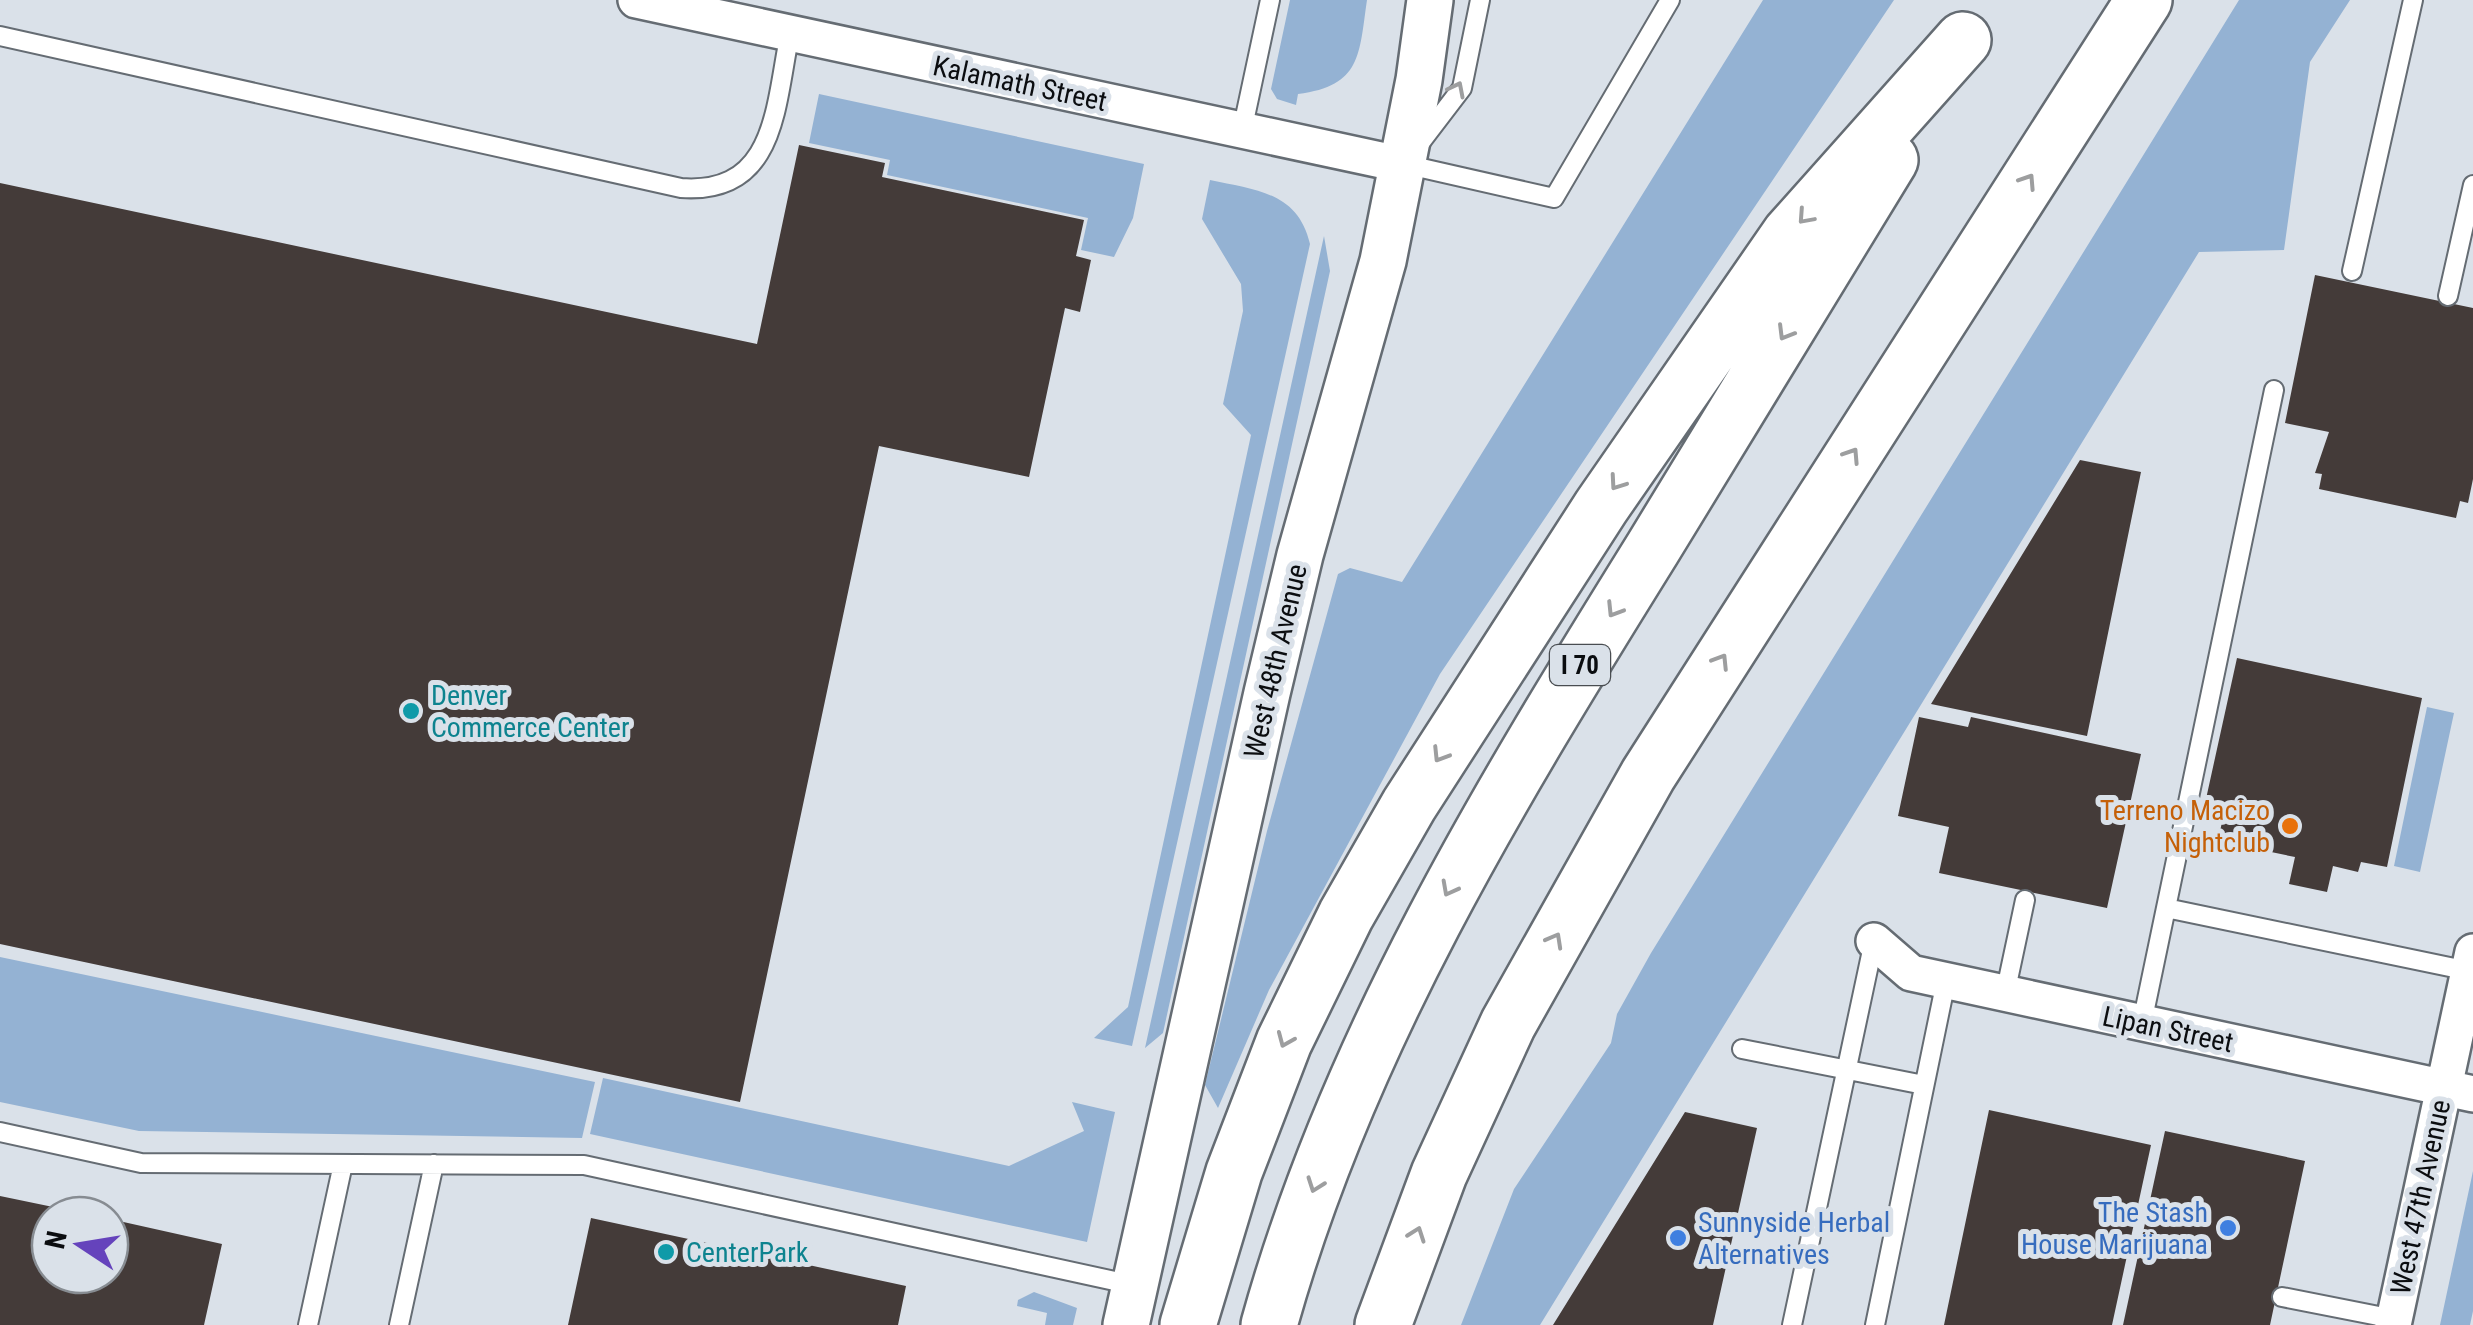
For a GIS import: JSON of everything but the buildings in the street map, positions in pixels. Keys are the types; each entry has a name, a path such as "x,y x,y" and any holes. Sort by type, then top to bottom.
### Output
{"highway":[{"path":"1383,1325 1439,1174 1508,1024 1638,792 2144,0"},
{"path":"1188,1325 1234,1172 1284,1042 1346,916 1409,804 1600,507 1790,234 1976,20"},
{"name":"I 70","path":"1269,1325 1332,1138 1446,895 1543,725 1976,20"}],"street":[{"name":"Kalamath Street","path":"636,0 1404,165"},
{"name":"West 48th Avenue","path":"1130,1305 1288,607 1383,261 1404,165 1430,0"},
{"name":"Lipan Street","path":"1874,941 1911,973 2458,1091"},
{"name":"West 47th Avenue","path":"2394,1322 2458,1091 2471,962"}],"lane":[{"path":"1242,130 1270,0"},
{"path":"1480,0 1462,88 1404,165 1554,198 1670,0"},
{"path":"2352,271 2414,0"},
{"path":"0,36 661,184 706,190 731,182 752,167 766,146 790,33"},
{"path":"2448,296 2473,185"},
{"path":"2142,1023 2274,390"},
{"path":"2005,994 2025,900"},
{"path":"2166,908 2471,962"},
{"path":"1792,1325 1874,941"},
{"path":"1875,1325 1946,981"},
{"path":"1742,1049 1924,1086"},
{"path":"0,1132 141,1163 584,1166 1130,1305"},
{"path":"308,1325 343,1164"},
{"path":"399,1325 434,1164"},
{"path":"2282,1297 2394,1322"}],"shaded area":[{"path":"1290,0 1367,0 1354,64 1335,84 1298,94 1296,105 1277,99 1271,89"},
{"path":"1763,0 1894,0 1440,674 1269,990 1218,1108 1205,1085 1267,831 1338,574 1350,568 1402,582"},
{"path":"2239,0 2350,0 2310,62 2284,250 2199,252 1540,1325 1461,1325 1514,1189 1611,1043 1617,1014 1651,953"},
{"path":"819,94 1144,164 1133,218 1114,257 1081,250 1088,218 887,175 890,160 809,143"},
{"path":"1210,180 1273,196 1296,213 1310,244 1132,1046 1094,1038 1128,1007 1251,435 1223,404 1243,311 1241,284 1202,219"},
{"path":"1324,236 1330,271 1163,1033 1145,1048"},
{"path":"2427,707 2454,713 2420,872 2394,866"},
{"path":"0,957 595,1082 582,1138 139,1131 0,1102"},
{"path":"603,1078 1009,1166 1084,1131 1072,1102 1115,1112 1087,1242 590,1134"},
{"path":"2473,1171 2470,1325 2440,1325"},
{"path":"1034,1292 1077,1308 1073,1325 1045,1325 1047,1313 1017,1306 1018,1300"}],"place":[{"name":"Denver Commerce Center","path":"411,711"},
{"name":"Terreno Macizo Nightclub","path":"2290,826"},
{"name":"The Stash House Marijuana","path":"2228,1228"},
{"name":"Sunnyside Herbal Alternatives","path":"1678,1238"},
{"name":"CenterPark","path":"666,1252"}]}
